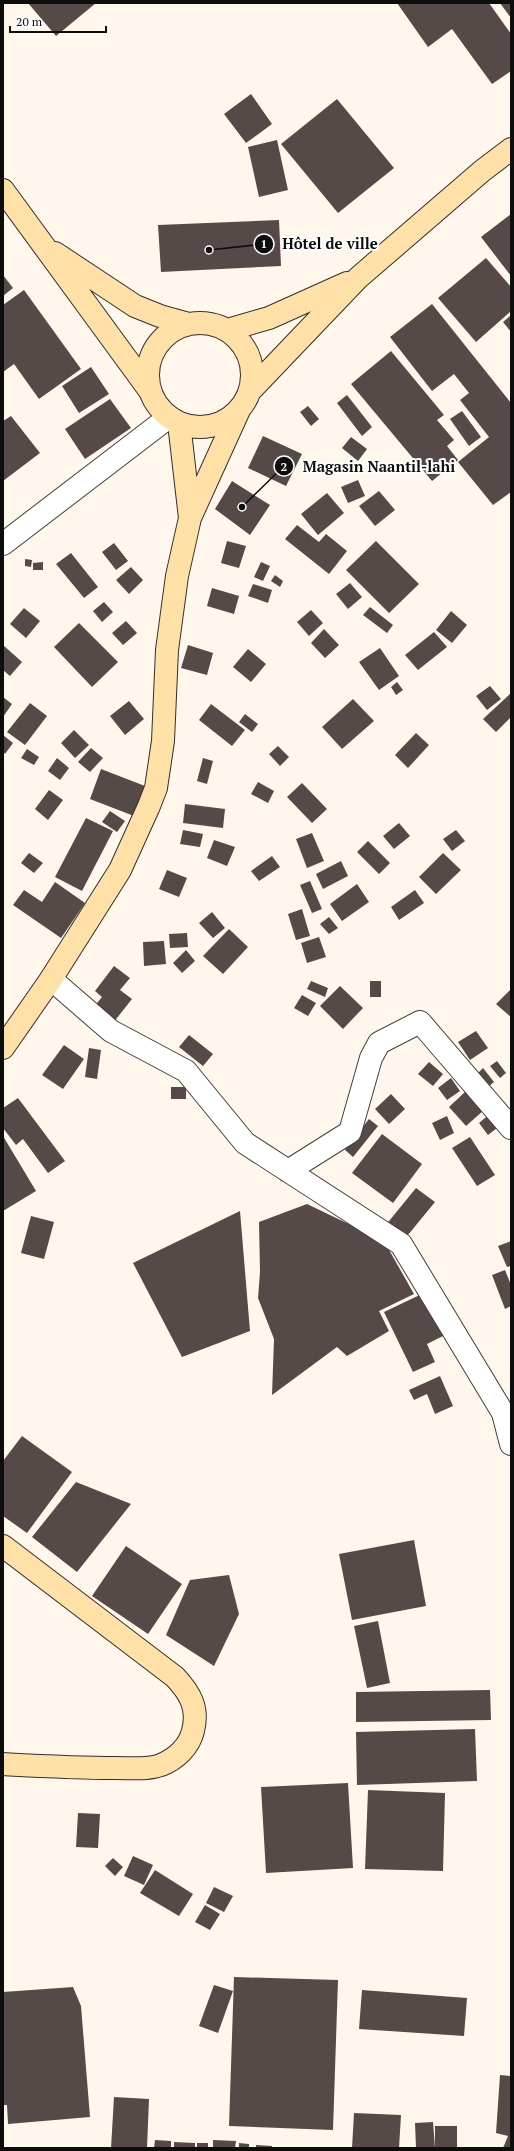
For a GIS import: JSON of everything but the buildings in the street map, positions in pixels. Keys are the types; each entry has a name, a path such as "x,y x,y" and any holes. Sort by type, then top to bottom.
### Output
{"street":[{"path":"3,1048 51,979 120,870 156,788 163,742 167,650 177,576 190,518 239,410 250,391 358,278 482,171 511,149"},
{"path":"3,190 150,392 157,406 174,420 200,427 222,422 239,410"},
{"path":"44,245 135,306 160,316 189,324 208,323 227,330 240,341 249,357 252,374 250,391"},
{"path":"227,330 269,318 358,278"},
{"path":"150,392 147,370 154,349 168,333 189,324"},
{"path":"174,420 190,518"},
{"path":"3,544 174,420"},
{"path":"51,979 111,1031 186,1071 245,1143 400,1244 503,1413 511,1444"},
{"path":"288,1171 350,1132 371,1058 378,1044 420,1022 511,1128"},
{"path":"3,1546 175,1677 189,1692 196,1716 192,1736 187,1746 170,1761 159,1766 144,1768 77,1768 3,1764"}],"place":[{"name":"Hôtel de ville","path":"209,250"},
{"name":"Magasin Naantil-lahi","path":"242,507"}]}
